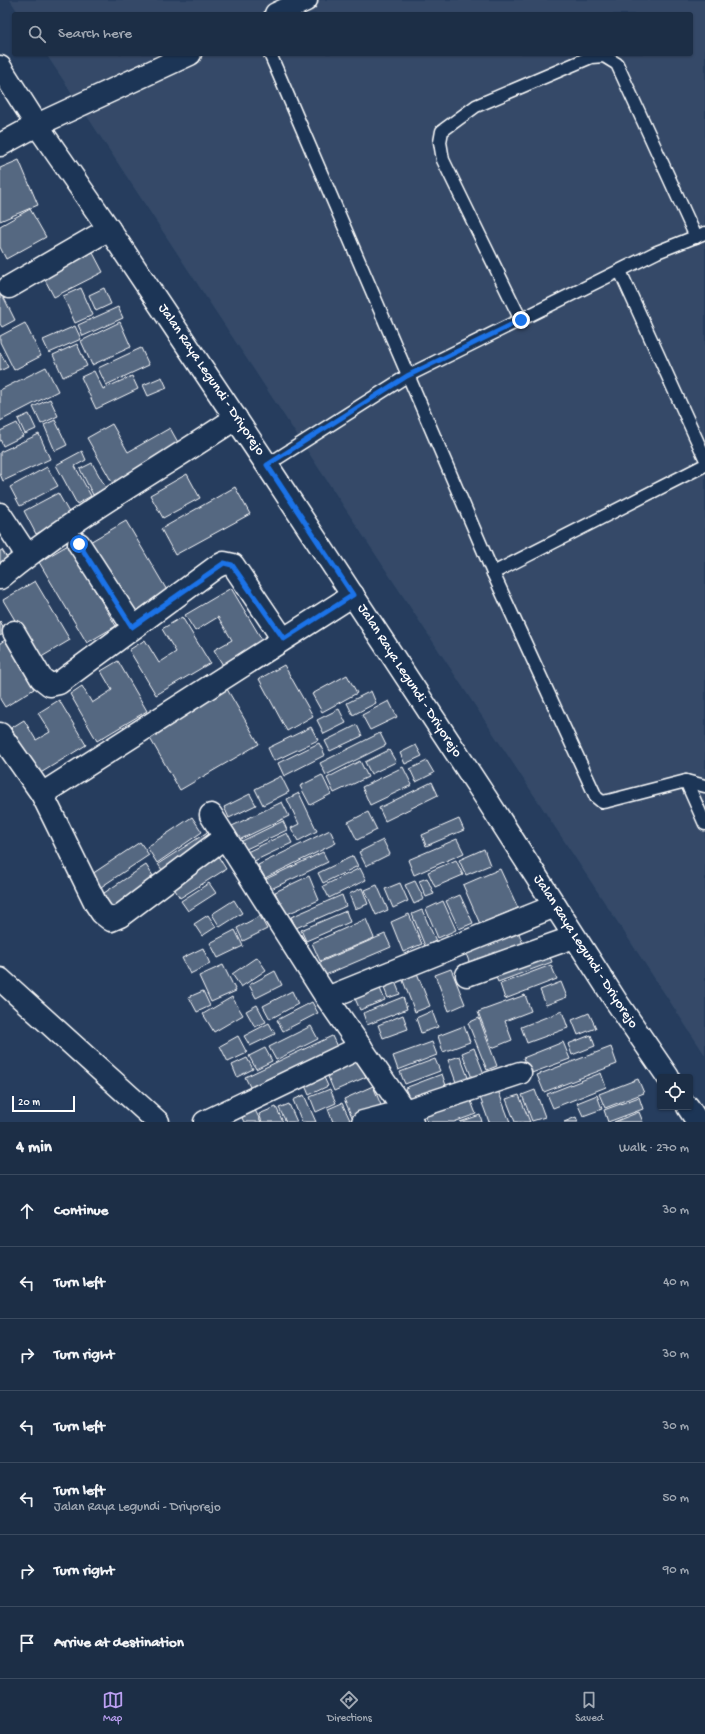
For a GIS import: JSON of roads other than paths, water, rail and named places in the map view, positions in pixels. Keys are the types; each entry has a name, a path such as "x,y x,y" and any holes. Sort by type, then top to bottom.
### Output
{"street":[{"path":"280,12 306,0"},
{"path":"0,145 37,125 186,56"},
{"name":"Jalan Raya Legundi - Driyorejo","path":"0,67 37,125 236,418 353,595 574,936 666,1074"},
{"path":"9,287 109,229"},
{"path":"0,578 27,555 65,528 236,418"},
{"path":"0,514 27,555"},
{"path":"79,544 132,627"},
{"path":"14,632 41,678 50,685 59,683 132,627 224,563 232,565 284,639"},
{"path":"42,794 353,595"},
{"path":"0,734 42,794 96,904 102,913 111,920 120,916 226,837"},
{"path":"212,815 327,998 409,1116"},
{"path":"327,998 555,906"},
{"path":"467,975 574,936"},
{"path":"0,979 158,1122"},
{"path":"205,1122 361,1046"},
{"path":"363,1122 409,1116 520,1073"},
{"path":"690,1110 698,1122"}],"lane":[{"path":"271,56 407,376 493,573 596,797 602,802 608,802 686,781 705,786"},
{"path":"267,465 407,376 521,320 620,271 657,252 700,235 617,64 604,56 591,57 476,106 442,131 440,142 443,160 521,320"},
{"path":"620,271 705,458"},
{"path":"493,573 705,465"},
{"path":"686,781 705,824"}]}
